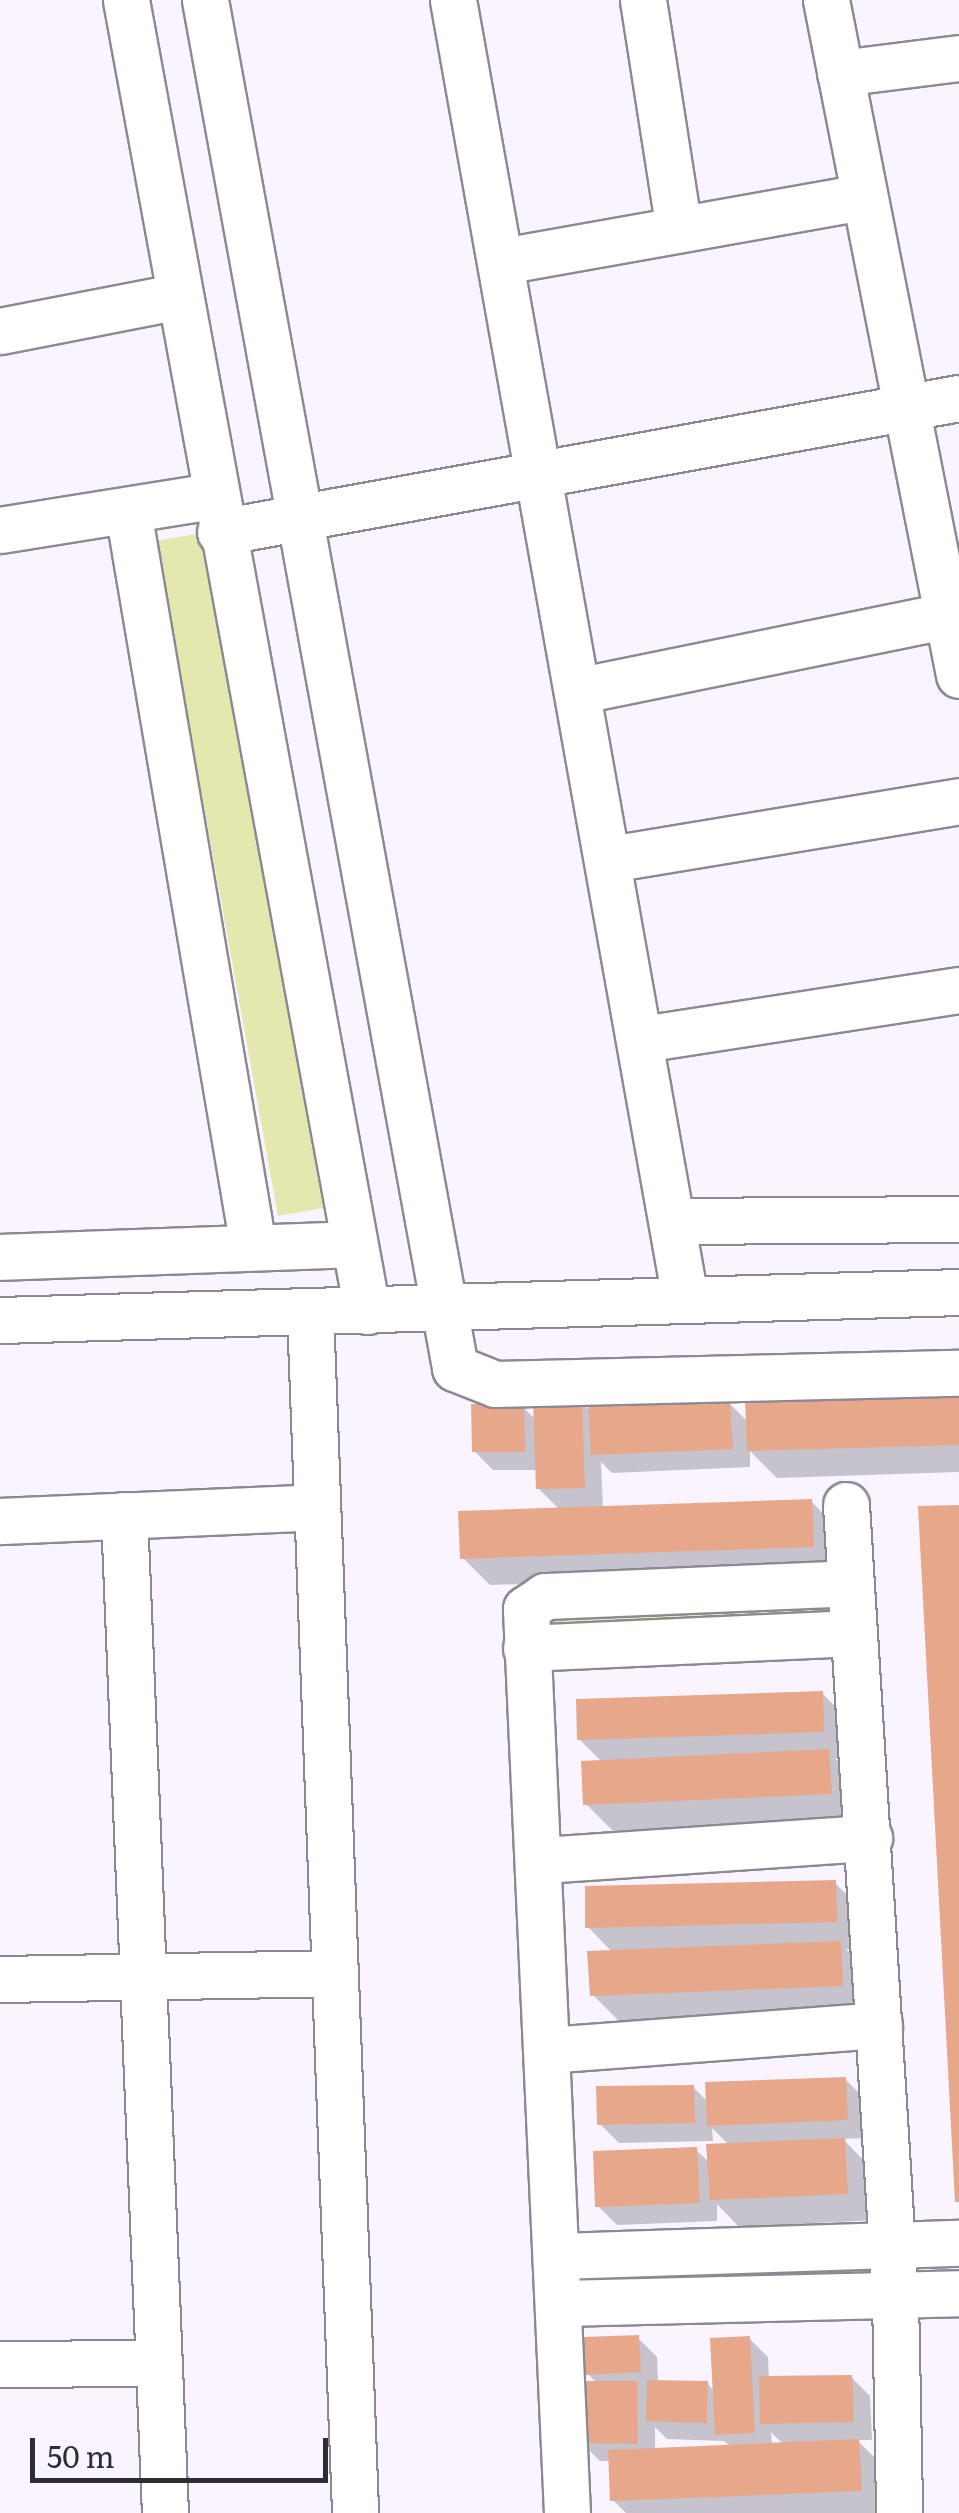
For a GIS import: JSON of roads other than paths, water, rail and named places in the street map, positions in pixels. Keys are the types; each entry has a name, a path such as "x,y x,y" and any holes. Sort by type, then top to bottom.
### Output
{"street":[{"path":"126,0 176,297 367,1310"},
{"path":"205,0 449,1307 456,1368 495,1384 959,1373"},
{"path":"453,0 581,690 686,1299"},
{"path":"642,0 679,230"},
{"path":"826,0 903,409 953,615 959,675"},
{"path":"840,73 959,58"},
{"path":"503,260 863,196"},
{"path":"0,331 176,297"},
{"path":"0,530 128,510 302,518 959,398"},
{"path":"128,510 254,1246"},
{"path":"581,690 953,615"},
{"path":"610,859 959,802"},
{"path":"642,1039 959,990"},
{"path":"672,1221 959,1219"},
{"path":"0,1258 354,1244"},
{"path":"0,1320 959,1292"},
{"path":"310,1312 355,2513"},
{"path":"846,1505 894,2298 899,2513"},
{"path":"0,1520 317,1507"},
{"path":"124,1515 139,1976 165,2513"},
{"path":"568,2513 543,1860 526,1610 545,1596 851,1584"},
{"path":"526,1648 854,1634"},
{"path":"543,1860 869,1838"},
{"path":"0,1979 334,1973"},
{"path":"548,2050 878,2024"},
{"path":"559,2256 959,2243"},
{"path":"562,2303 894,2298 959,2293"},
{"path":"0,2364 158,2362"}]}
